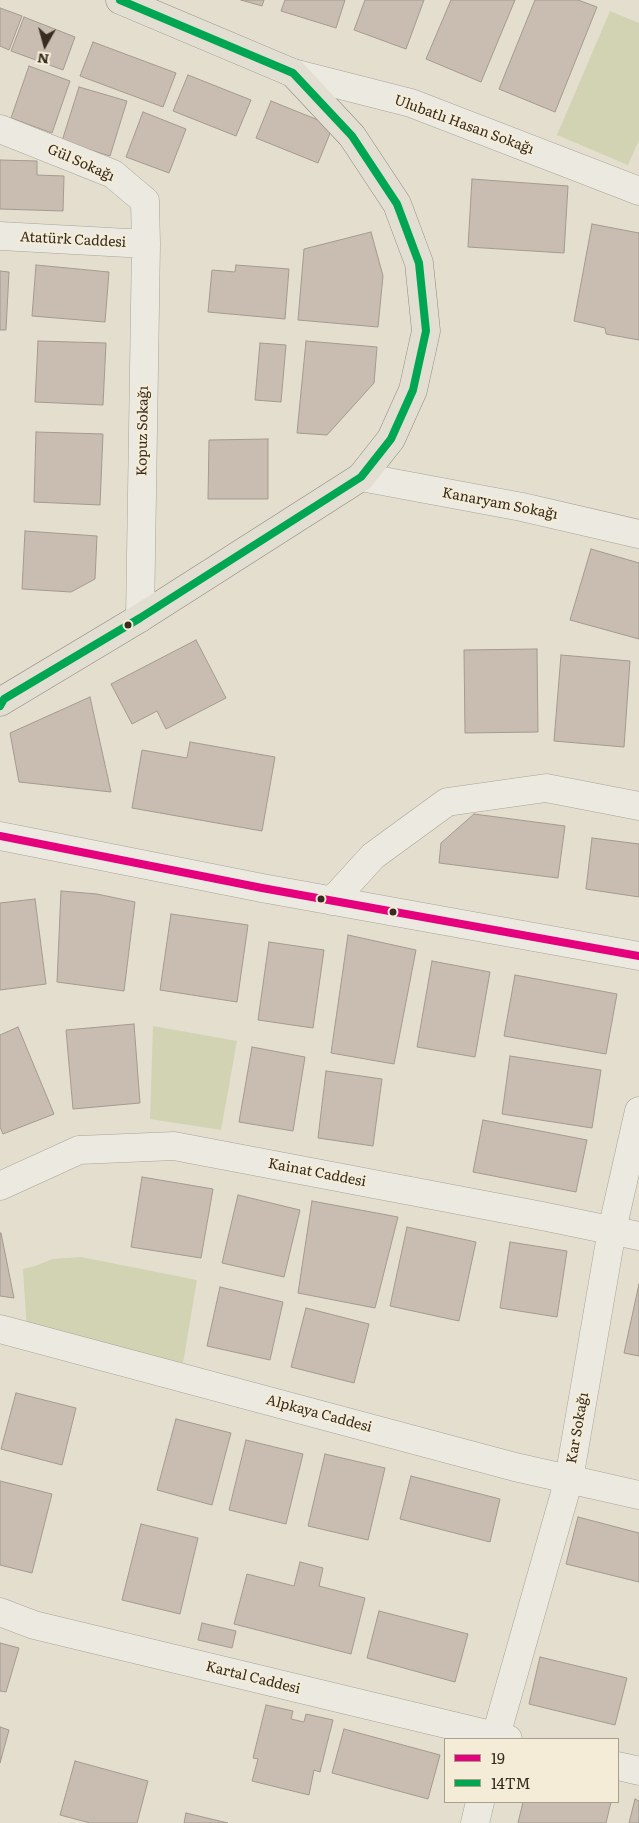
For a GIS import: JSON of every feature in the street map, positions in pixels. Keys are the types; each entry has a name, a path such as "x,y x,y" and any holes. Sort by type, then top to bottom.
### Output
{"main road":[{"name":"Ulubatlı Hasan Sokağı","path":"120,0 293,73"},
{"path":"1,702 140,618 361,477 391,439 413,390 426,331 419,263 397,204 352,136 293,73"}],"street":[{"name":"Ulubatlı Hasan Sokağı","path":"293,73 411,103 639,191"},
{"name":"Gül Sokağı","path":"0,129 113,174 146,201 146,244"},
{"name":"Atatürk Caddesi","path":"0,236 146,244"},
{"name":"Kopuz Sokağı","path":"140,618 146,244"},
{"name":"Kanaryam Sokağı","path":"361,477 522,507 639,534"},
{"path":"332,901 373,856 447,802 546,788 639,806"},
{"path":"0,836 332,901 639,956"},
{"name":"Kar Sokağı","path":"500,1738 569,1479 612,1230 639,1111"},
{"name":"Kainat Caddesi","path":"0,1186 79,1150 174,1146 639,1236"},
{"name":"Alpkaya Caddesi","path":"0,1329 515,1466 639,1495"},
{"name":"Kartal Caddesi","path":"0,1612 34,1625 500,1738"},
{"path":"619,1766 639,1771"},
{"path":"475,1823 480,1803"}],"green space":[{"path":"610,11 639,23 639,140 628,165 557,135"},
{"path":"153,1026 237,1041 221,1130 150,1119"},
{"path":"81,1257 197,1280 183,1363 27,1332 23,1269 53,1259"}],"building":[{"path":"241,0 264,0 262,6"},
{"path":"285,0 345,0 336,28 281,11"},
{"path":"365,0 424,0 406,49 354,30"},
{"path":"451,0 515,0 481,82 426,59"},
{"path":"535,0 578,0 597,7 555,112 499,89"},
{"path":"0,8 22,16 9,50 0,46"},
{"path":"24,17 75,37 63,70 11,51"},
{"path":"93,42 176,73 163,107 80,76"},
{"path":"29,66 70,81 52,133 11,118"},
{"path":"188,75 251,100 236,136 173,111"},
{"path":"79,87 127,101 110,156 62,141"},
{"path":"271,101 333,126 318,163 256,138"},
{"path":"143,112 186,129 169,173 126,157"},
{"path":"0,160 37,161 37,175 64,176 63,211 0,209"},
{"path":"472,179 568,186 564,253 468,247"},
{"path":"592,224 639,233 639,340 606,334 605,328 574,321"},
{"path":"371,232 383,276 378,327 298,320 304,249"},
{"path":"36,265 109,272 105,322 32,316"},
{"path":"236,265 289,269 285,319 208,312 212,270 235,272"},
{"path":"0,271 9,272 6,330 0,330"},
{"path":"38,341 106,343 103,405 35,402"},
{"path":"306,341 377,347 374,383 327,435 297,433"},
{"path":"260,343 286,345 281,402 255,400"},
{"path":"36,432 103,434 100,505 34,502"},
{"path":"268,439 268,499 208,499 209,440"},
{"path":"25,531 97,536 95,579 71,592 22,589"},
{"path":"591,549 639,563 639,639 570,620"},
{"path":"196,640 226,698 166,729 157,711 132,724 111,684"},
{"path":"537,649 538,732 465,733 464,650"},
{"path":"561,655 630,661 624,747 554,741"},
{"path":"90,697 111,792 19,782 10,733"},
{"path":"190,742 275,757 262,831 132,808 142,750 187,758"},
{"path":"474,814 565,826 558,878 439,863 441,843"},
{"path":"592,838 639,844 639,897 586,889"},
{"path":"61,891 97,894 135,902 124,991 57,982"},
{"path":"35,899 46,984 0,990 0,903"},
{"path":"171,914 248,925 237,1002 160,990"},
{"path":"348,935 416,950 394,1064 331,1053"},
{"path":"269,942 324,950 313,1028 258,1020"},
{"path":"432,961 490,972 475,1057 417,1047"},
{"path":"515,975 617,994 606,1054 504,1036"},
{"path":"134,1024 140,1103 73,1109 66,1030"},
{"path":"18,1027 54,1114 3,1134 0,1127 0,1035"},
{"path":"252,1047 305,1057 293,1131 239,1122"},
{"path":"510,1056 601,1070 592,1128 502,1114"},
{"path":"326,1071 382,1079 373,1146 318,1138"},
{"path":"483,1120 587,1140 576,1192 473,1172"},
{"path":"142,1177 213,1189 201,1258 131,1247"},
{"path":"238,1195 300,1210 284,1277 222,1263"},
{"path":"312,1201 398,1217 375,1308 298,1293"},
{"path":"407,1227 476,1242 459,1321 390,1306"},
{"path":"1,1233 14,1298 0,1296"},
{"path":"510,1242 567,1251 557,1317 500,1308"},
{"path":"639,1284 639,1356 624,1353"},
{"path":"220,1287 283,1302 270,1360 207,1346"},
{"path":"306,1308 369,1324 354,1383 291,1367"},
{"path":"16,1393 76,1408 62,1465 1,1449"},
{"path":"176,1419 231,1433 212,1505 157,1490"},
{"path":"246,1440 303,1454 286,1524 229,1510"},
{"path":"325,1454 385,1468 368,1540 308,1526"},
{"path":"411,1476 500,1499 490,1542 400,1519"},
{"path":"0,1481 52,1494 32,1573 0,1565"},
{"path":"578,1517 639,1533 639,1582 566,1564"},
{"path":"141,1524 198,1538 180,1614 122,1600"},
{"path":"300,1562 323,1568 319,1586 365,1598 351,1654 234,1624 247,1574 294,1586"},
{"path":"379,1611 468,1634 455,1682 367,1658"},
{"path":"202,1623 236,1631 232,1648 198,1640"},
{"path":"0,1643 19,1648 6,1692 0,1691"},
{"path":"540,1657 627,1678 615,1725 529,1704"},
{"path":"266,1705 293,1711 291,1719 304,1722 306,1714 333,1720 320,1772 314,1770 309,1795 252,1781 258,1759 253,1758"},
{"path":"0,1727 9,1730 0,1763"},
{"path":"344,1729 440,1755 428,1799 332,1773"},
{"path":"75,1761 148,1781 137,1823 90,1823 60,1815"},
{"path":"635,1799 639,1801 639,1823 629,1823"},
{"path":"523,1803 611,1803 606,1823 518,1823"},
{"path":"186,1813 228,1823 184,1823"}],"transit line":[{"name":"14TM","path":"0,706 4,699 140,618 361,477 391,439 413,390 426,331 419,263 397,204 352,136 293,73 120,0"},
{"name":"19","path":"0,836 262,888 639,956"}]}
